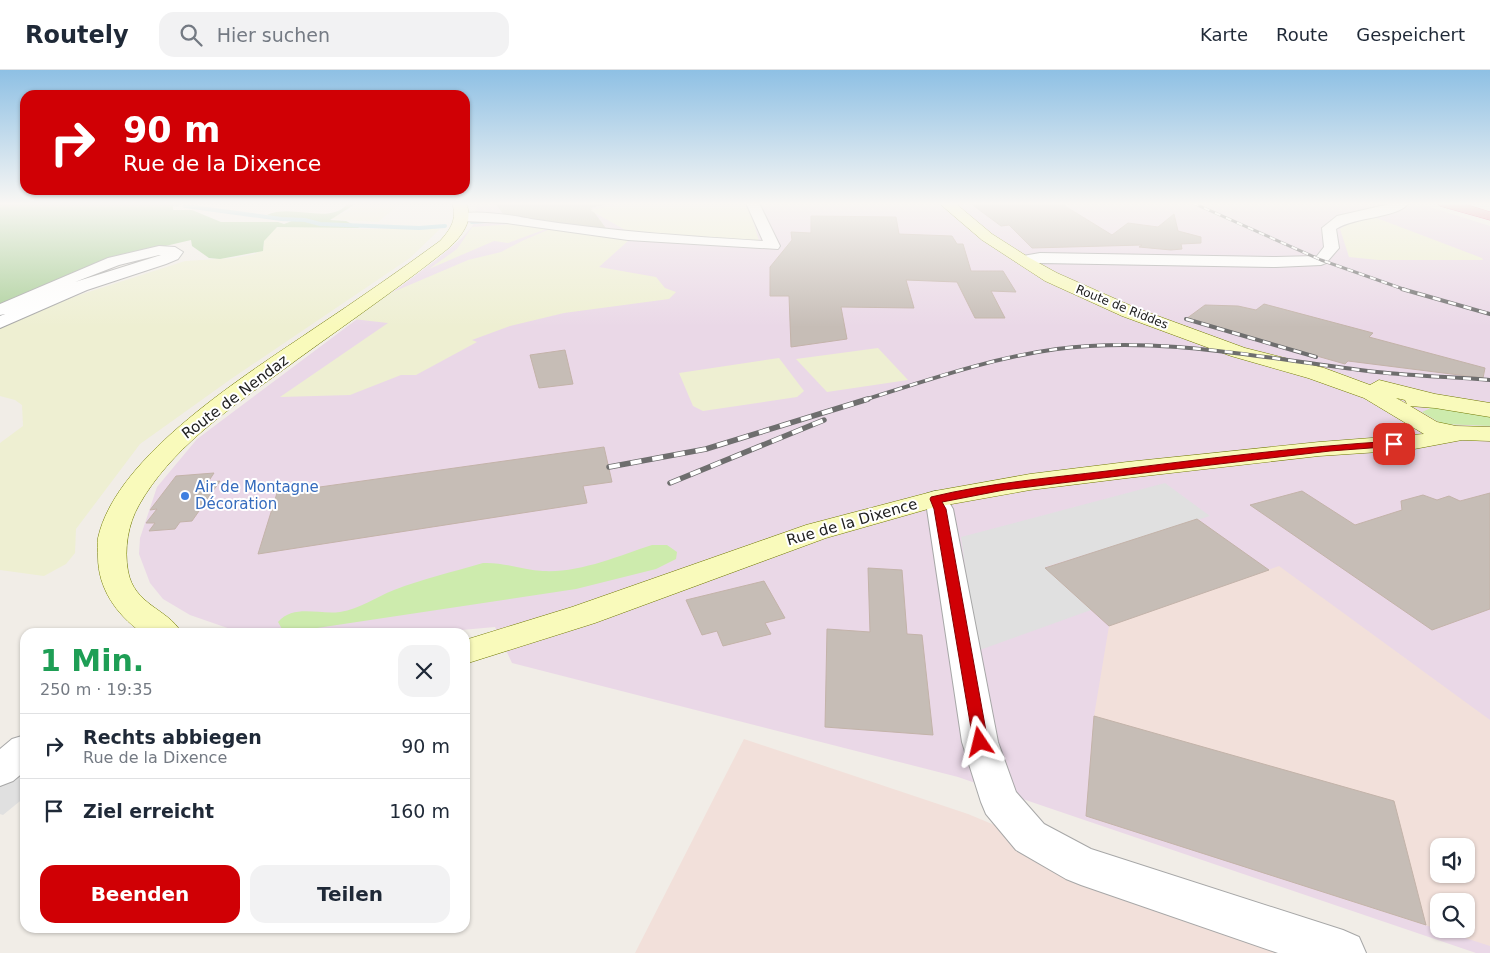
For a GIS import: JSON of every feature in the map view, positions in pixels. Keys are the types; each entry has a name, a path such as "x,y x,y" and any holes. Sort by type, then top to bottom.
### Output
{"main road":[{"name":"Route de Nendaz","path":"159,628 139,614 125,599 115,580 110,559 112,536 123,508 146,474 177,440 233,396 444,244"},
{"name":"Route de Riddes","path":"998,244 1051,277 1129,312 1238,352 1316,373 1435,401"},
{"name":"Route de Riddes","path":"1316,373 1372,393 1430,428 1462,434"},
{"path":"1408,415 1405,407 1408,402 1435,401 1490,410"},
{"name":"Rue de la Dixence","path":"1373,444 1407,427 1408,415"},
{"path":"1462,434 1490,434"},
{"name":"Rue de la Dixence","path":"470,650 542,628 813,531 935,499 1047,481 1373,444 1426,442 1462,434"}],"street":[{"path":"747,244 773,246 772,244"},
{"path":"1022,260 1040,258 1276,262 1321,260 1332,248 1331,244"},
{"path":"0,310 128,257 158,251 175,252 173,256 161,262 62,294 0,323"},
{"path":"935,499 940,509 980,742 1000,802 1030,837 1081,865 1342,953"},
{"path":"0,770 20,754"}],"shaded area":[{"path":"264,244 424,244 410,258 231,379 140,444 76,529 75,553 66,564 44,576 0,570 0,443 23,426 22,405 15,400 0,396 0,327 73,297 185,261 234,258 255,254 264,248"},
{"path":"455,244 1490,244 1490,953 1476,953 1432,938 1475,938 1475,893 1430,893 1430,937 958,777 512,663 495,627 470,629 227,628 190,615 163,599 150,583 139,554 140,538 157,487 197,439"},
{"path":"460,244 487,244 429,269 457,249"},
{"path":"516,244 624,244 599,267 656,277 665,288 676,292 669,299 564,313 510,326 472,340 477,342 416,375 401,375 350,395 280,397 388,323 353,319 386,295 468,260 501,252"},
{"path":"1345,244 1446,244 1483,260 1378,260 1349,257"},
{"path":"878,348 908,380 827,392 796,359"},
{"path":"779,358 804,391 797,397 703,411 693,406 679,373"},
{"path":"1165,483 1210,516 1045,567 1091,610 977,651 961,537"},
{"path":"1279,566 1490,720 1490,946 1465,938 1475,938 1475,893 1430,893 1430,927 1087,816 1094,716 1109,626"},
{"path":"744,739 968,814 1301,953 635,953"},
{"path":"20,769 20,801 3,815 0,814 0,786"}],"green space":[{"path":"0,244 173,244 114,258 72,273 0,308"},
{"path":"192,244 264,244 263,251 220,259 209,258"},
{"path":"1433,407 1490,417 1490,426 1442,424 1422,412"},
{"path":"652,545 667,545 677,552 676,559 656,569 576,589 317,628 281,628 278,622 291,613 307,611 332,613 361,606 405,586 483,563 543,571 557,571 599,563"}],"building":[{"path":"789,244 963,244 971,271 1003,271 1016,292 991,291 1005,318 975,318 957,282 906,280 914,308 841,307 847,339 791,347 789,296 770,296 770,267"},
{"path":"1028,244 1181,244 1182,249 1171,250 1139,247 1142,245 1032,248"},
{"path":"1264,304 1373,333 1369,337 1485,368 1483,378 1348,361 1345,364 1186,319 1205,305 1238,306 1256,310"},
{"path":"565,350 573,384 539,388 530,355"},
{"path":"604,447 612,482 583,486 587,503 258,554 277,493"},
{"name":"Air de Montagne Décoration","path":"214,473 208,482 220,481 192,521 180,522 175,529 149,531 155,523 146,523 157,509 150,510 176,476"},
{"path":"1302,491 1355,525 1402,510 1401,501 1423,495 1437,500 1449,496 1460,501 1490,493 1490,609 1432,630 1250,505"},
{"path":"1197,519 1269,570 1109,626 1045,568"},
{"path":"868,568 902,570 907,634 922,635 933,735 825,727 827,629 870,632"},
{"path":"764,581 785,618 765,623 771,634 723,646 717,631 702,635 686,600"},
{"path":"1094,716 1394,801 1426,925 1086,816"}],"railway":[{"path":"1286,244 1321,260 1406,290"},
{"path":"1402,289 1490,314"},
{"path":"1186,319 1316,357"},
{"path":"864,400 960,370 1008,358 1057,349 1097,345 1177,347 1405,375 1490,380"},
{"path":"609,467 706,449 868,399"},
{"path":"670,483 824,420"}],"place":[{"name":"Air de Montagne Décoration","path":"185,496"}],"route":[{"path":"980,742 940,509 935,499 1004,487 1168,466 1330,448 1394,444"}]}
